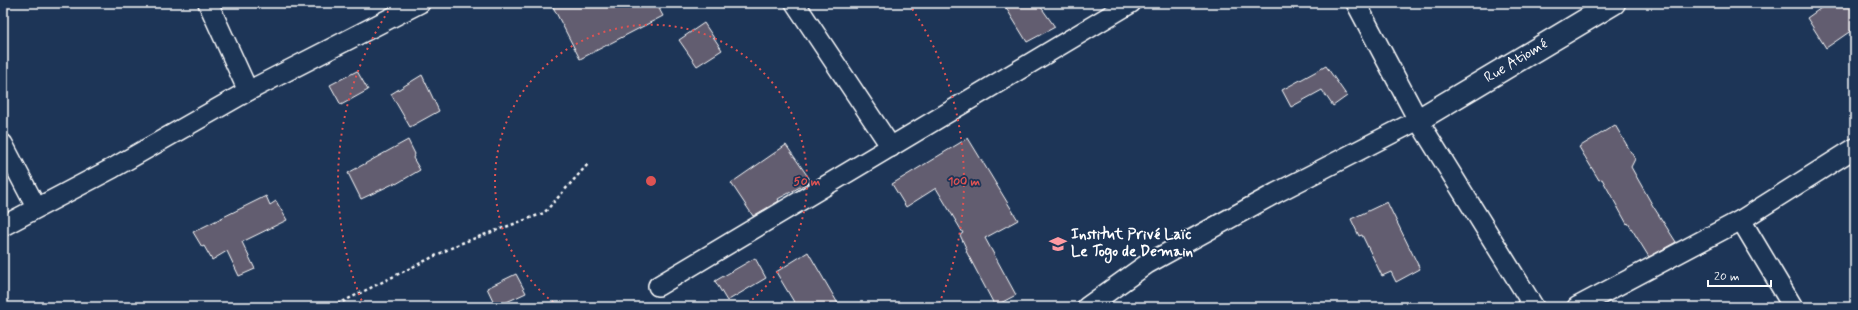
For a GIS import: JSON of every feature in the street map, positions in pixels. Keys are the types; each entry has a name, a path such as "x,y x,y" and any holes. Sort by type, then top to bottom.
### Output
{"street":[{"path":"208,3 248,91"},
{"path":"3,226 36,207 113,168 248,91 420,3"},
{"path":"795,3 890,147"},
{"path":"658,286 1131,3"},
{"path":"1356,3 1418,120 1534,307"},
{"name":"Rue Atiomé","path":"1418,120 1614,3"},
{"path":"1087,307 1147,264 1276,193 1418,120"},
{"path":"3,144 36,207"},
{"path":"1577,307 1741,220 1855,148"},
{"path":"1741,220 1793,307"}],"path":[{"path":"332,307 459,244 544,213 588,164"}],"building":[{"path":"551,3 656,3 663,16 580,59"},
{"path":"1003,3 1038,3 1055,27 1027,42"},
{"path":"1828,3 1855,3 1855,28 1826,48 1807,18"},
{"path":"704,23 722,50 697,66 679,40"},
{"path":"1326,66 1347,96 1333,106 1322,90 1291,107 1282,90"},
{"path":"357,71 368,90 341,105 330,85"},
{"path":"422,75 439,111 410,127 391,94"},
{"path":"1615,125 1635,159 1631,167 1653,206 1676,242 1649,257 1628,223 1627,224 1602,179 1599,180 1579,147"},
{"path":"968,138 1018,220 985,238 1016,295 995,306 966,251 967,250 960,235 963,233 936,188 906,207 892,184"},
{"path":"408,140 415,154 413,158 420,170 396,184 395,183 361,199 348,173"},
{"path":"786,145 811,181 778,199 779,201 753,216 731,183"},
{"path":"266,196 270,205 276,201 287,220 242,242 255,269 239,276 227,251 212,260 204,246 202,247 193,232"},
{"path":"1387,202 1420,269 1396,282 1391,272 1382,276 1362,235 1359,236 1351,219"},
{"path":"808,252 840,307 797,307 776,272"},
{"path":"755,258 766,278 727,301 715,281"},
{"path":"516,274 526,293 496,307 487,288"}],"place":[{"name":"Institut Privé Laïc Le Togo de Demain","path":"1058,244"}]}
